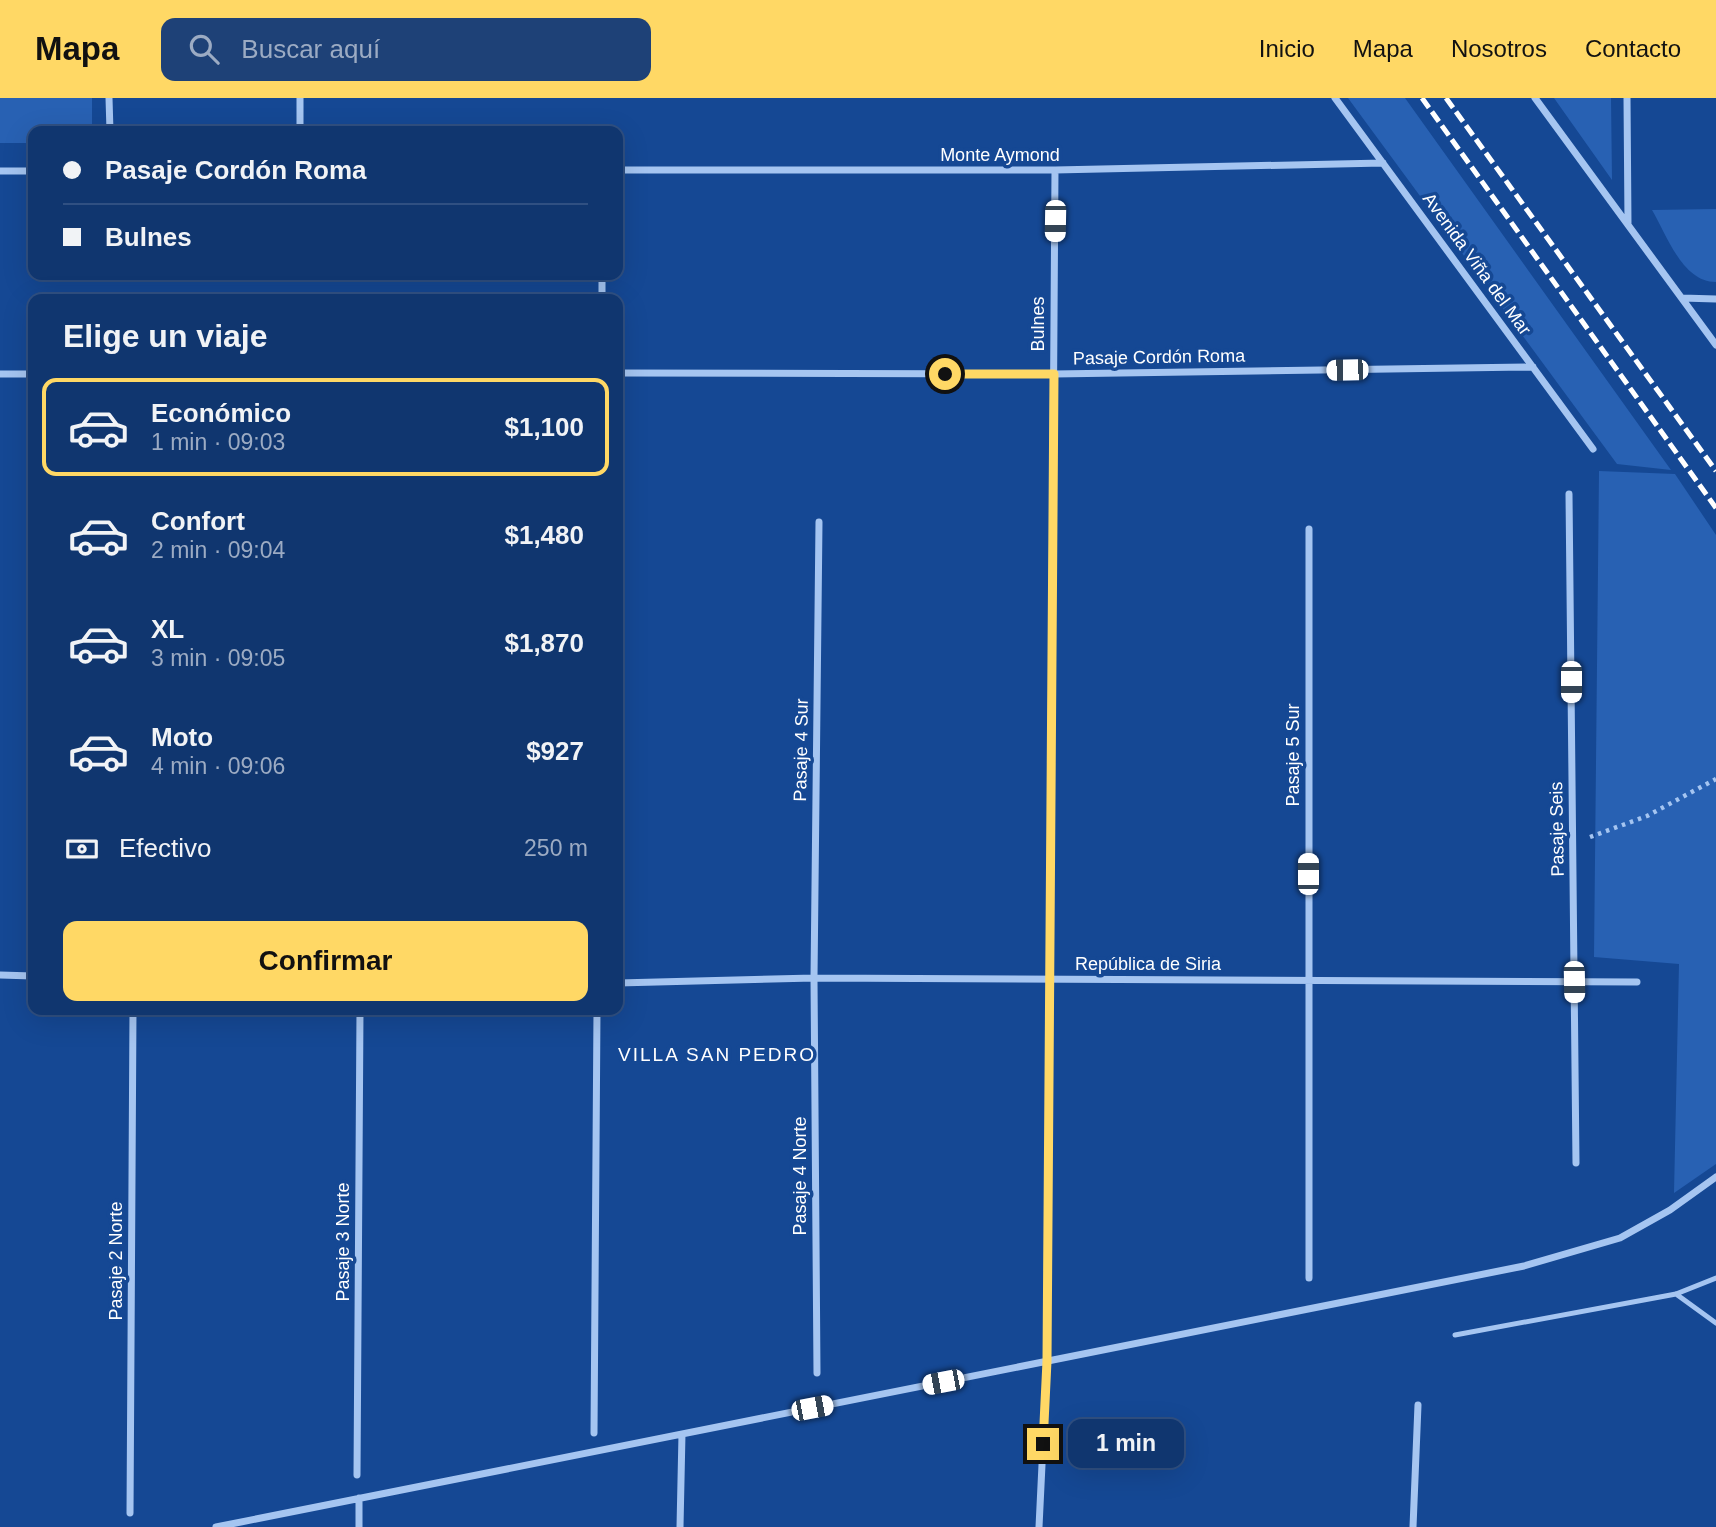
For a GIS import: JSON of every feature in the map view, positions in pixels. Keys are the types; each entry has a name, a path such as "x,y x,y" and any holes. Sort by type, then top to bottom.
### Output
{"street":[{"path":"109,98 110,126"},
{"path":"300,98 300,126"},
{"name":"Avenida Viña del Mar","path":"1335,98 1593,449"},
{"path":"1535,98 1716,345"},
{"path":"1628,98 1629,224"},
{"name":"Monte Aymond","path":"623,170 1055,170 1383,163"},
{"name":"Bulnes","path":"1039,1527 1047,1361 1055,170"},
{"path":"0,171 28,171"},
{"path":"1682,298 1716,299"},
{"name":"Pasaje Cordón Roma","path":"623,373 1054,374 1533,367"},
{"path":"0,374 28,374"},
{"name":"Pasaje Seis","path":"1569,494 1576,1163"},
{"name":"Pasaje 4 Sur","path":"814,978 819,522"},
{"name":"Pasaje 5 Sur","path":"1309,529 1309,1278"},
{"path":"0,975 28,975"},
{"name":"República de Siria","path":"623,983 814,978 1637,982"},
{"name":"Pasaje 4 Norte","path":"814,978 817,1373"},
{"name":"Pasaje 2 Norte","path":"130,1513 133,1015"},
{"name":"Pasaje 3 Norte","path":"357,1475 360,1015"},
{"path":"594,1433 597,1015"},
{"path":"216,1527 1524,1266 1620,1238 1670,1210 1716,1177"},
{"path":"1413,1527 1418,1405"},
{"path":"680,1527 682,1434"},
{"path":"359,1499 359,1527"}],"lane":[{"path":"1455,1335 1676,1294 1716,1278"},
{"path":"1676,1294 1716,1323"}],"path":[{"path":"1573,843 1647,816 1716,779"}],"shaded area":[{"path":"0,98 92,98 92,126 28,126 28,143 0,143"},
{"path":"1348,98 1405,98 1671,470 1617,464"},
{"path":"1554,98 1611,98 1612,180"},
{"path":"1716,209 1716,282 1704,280 1685,266 1652,210"},
{"path":"1599,471 1675,474 1716,535 1716,1164 1674,1193 1679,964 1594,957"}],"railway":[{"path":"1422,98 1716,508"},
{"path":"1446,98 1716,471"}],"district":[{"name":"VILLA SAN PEDRO","path":"717,1054"}],"route":[{"path":"945,374 1054,374 1047,1361 1043,1444"}]}
